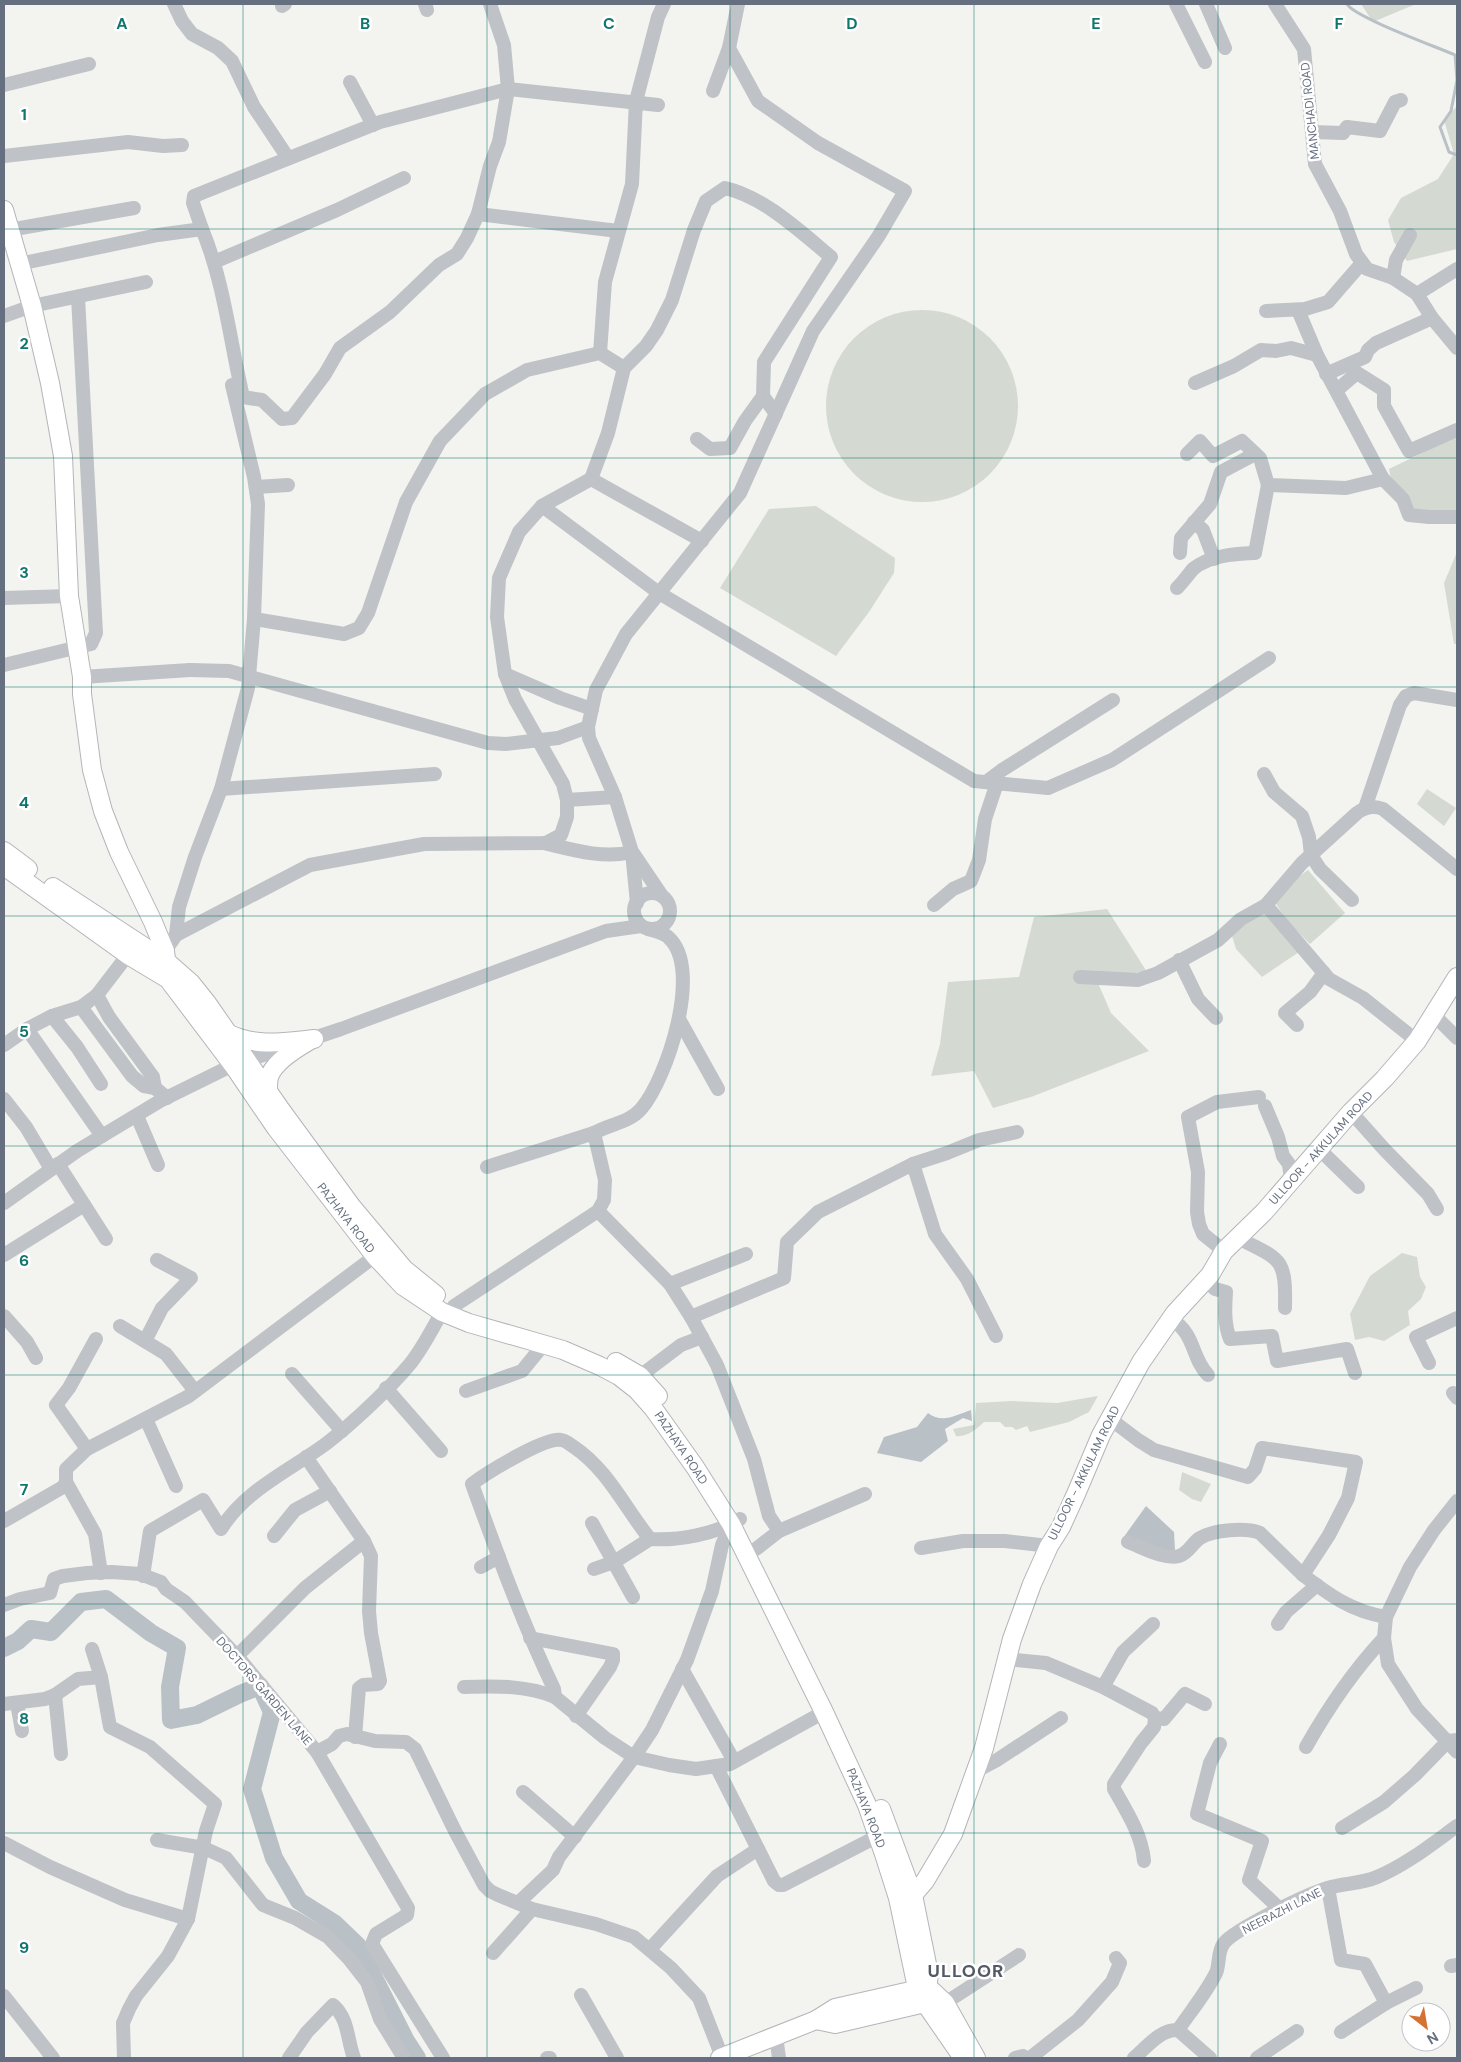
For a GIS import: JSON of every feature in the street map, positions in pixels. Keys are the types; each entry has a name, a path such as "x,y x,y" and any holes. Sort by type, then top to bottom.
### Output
{"main road":[{"path":"4,210 32,306 50,383 63,456 69,596 82,677 82,694 92,770 103,811 118,852 153,922 166,956 168,979"},
{"path":"4,851 67,898 168,979 241,1063 268,1090 315,1157 404,1269 449,1311 484,1317 548,1333 619,1364 640,1376 661,1399 692,1443 736,1522 756,1549 876,1798 906,1897 922,1936 929,1974 923,1993 963,2058"},
{"path":"4,866 132,949 166,956 191,983 229,1034 241,1063"},
{"name":"ULLOOR - AKKULAM ROAD","path":"906,1897 934,1866 959,1820 974,1772 984,1748 1020,1614 1049,1546 1061,1526 1109,1418 1141,1362 1171,1319 1206,1280 1224,1251 1264,1212 1351,1112 1385,1078 1417,1041 1455,987"},
{"path":"229,1034 239,1039 258,1043 314,1039"},
{"path":"268,1090 269,1076 291,1051 314,1039"},
{"name":"PAZHAYA ROAD","path":"241,1063 276,1128 375,1256 403,1286 469,1323 564,1350 619,1376 637,1390 667,1427 736,1522 867,1805 878,1836 906,1897 923,1993"},
{"path":"922,1936 926,1892 934,1866"},
{"path":"721,2058 816,2020 835,2024 923,1993 945,2003 976,2058"}],"street":[{"path":"174,4 182,21 192,34 218,48 232,60 254,107 288,158"},
{"path":"490,4 504,46 508,89 499,142 490,166 478,214 457,254 439,265 390,312 340,348 325,374 292,418 282,419 262,400 244,397 214,262 192,203 194,196 373,125 508,89 658,105"},
{"path":"600,353 605,282 632,184 636,102 658,18 664,4"},
{"path":"713,92 729,48 738,4"},
{"path":"1176,4 1205,62"},
{"path":"1206,4 1225,48"},
{"name":"MANCHADI ROAD","path":"1275,4 1304,50 1315,164 1340,211 1361,264"},
{"path":"487,1167 594,1133 632,1116 650,1098 664,1069 679,1019 683,975 678,950 668,936 645,927 636,920 634,912 636,904 632,852 616,798 589,738 588,727 596,690 626,634 740,493 813,331 878,237 905,191 818,143 758,101 729,48"},
{"path":"4,85 88,64"},
{"path":"350,82 373,125"},
{"path":"1312,132 1343,133 1347,127 1380,131 1395,102 1402,100"},
{"path":"4,156 128,142 182,146"},
{"path":"214,262 337,210 404,178"},
{"path":"544,843 562,835 567,817 567,800 564,784 515,699 504,674 497,617 499,578 519,532 542,506 591,478 608,433 624,368 646,346 657,330 672,300 694,230 706,201 725,188 742,192 792,224 831,257 764,362 763,396 745,420 730,448 710,449 697,439"},
{"path":"9,230 134,208"},
{"path":"478,214 618,231"},
{"path":"19,264 202,229"},
{"path":"1393,278 1396,260 1410,235"},
{"path":"1266,311 1298,310 1328,302 1361,264 1371,271 1393,278 1417,294 1432,318 1457,348"},
{"path":"1417,294 1457,269"},
{"path":"4,316 32,306 146,282"},
{"path":"4,665 77,649 91,644 96,633 78,297"},
{"path":"166,956 176,936 179,908 221,790 248,688 254,618 258,504 256,487 231,382 215,303"},
{"path":"1298,310 1326,374 1383,479 1403,498 1409,515 1457,517"},
{"path":"1326,374 1366,357 1368,350 1376,343 1432,318"},
{"path":"1195,383 1234,366 1260,350 1276,351 1291,348 1317,355"},
{"path":"254,618 344,634 359,628 368,613 406,502 440,441 485,394 527,370 600,353 624,368"},
{"path":"1336,390 1357,373 1384,390 1384,406 1409,451 1457,430"},
{"path":"763,396 776,414"},
{"path":"1177,588 1195,568 1214,559 1223,555 1255,553 1268,485 1260,458 1242,441 1213,456 1200,441 1187,454"},
{"path":"1180,553 1181,538 1210,504 1221,472 1255,454"},
{"path":"591,478 702,540"},
{"path":"1268,485 1346,488 1383,479"},
{"path":"256,487 288,485"},
{"path":"542,506 659,593 974,781 1048,788 1112,760 1269,658"},
{"path":"1194,522 1203,530 1214,559"},
{"path":"4,598 69,596"},
{"path":"82,677 190,670 230,671 488,743 506,744 558,738 588,727"},
{"path":"504,674 560,698 592,709"},
{"path":"1366,808 1400,705 1406,696 1414,693 1457,700"},
{"path":"934,905 953,889 971,881 979,860 992,783 1002,770 1113,700"},
{"path":"221,790 435,774"},
{"path":"1264,774 1274,792 1302,816 1309,837 1311,855 1320,869 1352,900"},
{"path":"567,800 616,798"},
{"path":"1080,977 1138,980 1154,974 1218,940 1241,919 1266,905 1311,855 1357,813 1366,808 1377,806 1383,809 1457,869"},
{"path":"176,936 310,865 424,844 544,843 587,853 617,856 632,852"},
{"path":"4,1203 55,1166 102,1136 167,1098 241,1063 314,1039 606,931 645,927 659,928 667,922 670,912 667,902 632,852"},
{"path":"606,931 647,894 662,896"},
{"path":"1266,905 1329,978 1363,998 1417,1041"},
{"path":"4,1044 52,1016 81,1007 97,996 132,949"},
{"path":"1179,960 1198,999 1216,1018"},
{"path":"1297,1025 1284,1013 1310,992 1324,973"},
{"path":"97,996 109,1017 153,1077 155,1088"},
{"path":"81,1007 132,1076 144,1086 155,1088 167,1098"},
{"path":"1434,1015 1457,1038"},
{"path":"52,1016 101,1084"},
{"path":"679,1019 718,1089"},
{"path":"27,1029 102,1136"},
{"path":"4,1099 84,1205 106,1240"},
{"path":"1224,1251 1203,1234 1200,1224 1197,1212 1198,1172 1188,1117 1217,1102 1262,1101 1278,1137 1283,1156 1289,1164 1291,1181"},
{"path":"1351,1112 1389,1155 1428,1194 1437,1209"},
{"path":"137,1116 158,1165"},
{"path":"691,1317 784,1278 787,1242 818,1212 913,1164 978,1140 1016,1132"},
{"path":"143,1576 150,1531 203,1500 221,1529 229,1517 266,1483 342,1431 410,1364 449,1311 598,1211 604,1200 605,1180 594,1133"},
{"path":"1319,1149 1358,1187"},
{"path":"913,1164 935,1234 967,1279 996,1336"},
{"path":"4,1255 84,1205"},
{"path":"598,1211 670,1284 702,1336 717,1365 754,1459 769,1516 779,1531"},
{"path":"1238,1238 1262,1250 1281,1265 1286,1278 1285,1308"},
{"path":"670,1284 746,1254"},
{"path":"101,1573 95,1534 66,1482 66,1469 87,1449 195,1391 375,1256"},
{"path":"145,1341 162,1308 191,1278 157,1260"},
{"path":"1206,1280 1215,1289 1226,1292 1224,1309 1230,1339 1272,1336 1277,1361 1347,1349 1355,1373"},
{"path":"4,1316 27,1342 36,1358"},
{"path":"1429,1363 1416,1337 1457,1318"},
{"path":"1171,1319 1183,1327 1195,1349 1202,1368 1208,1375"},
{"path":"120,1326 166,1354 195,1391"},
{"path":"640,1376 681,1346 702,1336"},
{"path":"87,1449 56,1405 69,1388 96,1339"},
{"path":"466,1392 522,1371 544,1344"},
{"path":"292,1374 342,1431"},
{"path":"386,1388 441,1451"},
{"path":"1109,1418 1154,1450 1248,1477 1255,1469 1262,1448 1356,1462 1348,1498 1329,1535 1303,1575"},
{"path":"146,1419 176,1486"},
{"path":"555,1698 554,1689 530,1638 472,1484 488,1471 516,1456 553,1440 562,1440 586,1456 610,1480 650,1539"},
{"path":"306,1457 364,1541 372,1561 369,1612 380,1681 378,1684 359,1688 355,1737"},
{"path":"4,1521 63,1487 66,1482"},
{"path":"274,1536 295,1510 330,1491"},
{"path":"756,1549 779,1531 865,1494"},
{"path":"1457,1502 1434,1530 1410,1567 1386,1617 1384,1638 1388,1664 1417,1709 1452,1741 1457,1752"},
{"path":"594,1569 614,1562 650,1539 672,1540 736,1522"},
{"path":"518,1904 553,1870 559,1857 576,1837 652,1730 682,1669 712,1590 722,1545 736,1522"},
{"path":"592,1523 633,1597"},
{"path":"1128,1542 1168,1557 1179,1556 1188,1551 1199,1538 1234,1529 1251,1529 1260,1533 1303,1575 1351,1608 1386,1617"},
{"path":"237,1656 305,1588 364,1541"},
{"path":"921,1548 971,1541 1005,1541 1049,1546"},
{"path":"481,1567 498,1557"},
{"name":"DOCTORS GARDEN LANE","path":"4,1605 50,1593 54,1579 64,1576 101,1573 140,1574 161,1582 166,1589 185,1602 237,1656 317,1752 332,1744 340,1736 347,1734 389,1743 406,1742 415,1749 484,1885 490,1891 532,1909 596,1924 634,1937 671,1968 699,1998 721,2058"},
{"path":"1278,1624 1286,1612 1317,1585"},
{"path":"1103,1687 1123,1652 1153,1624"},
{"path":"530,1638 613,1654 610,1667 576,1716"},
{"path":"1306,1747 1328,1708 1362,1661 1384,1638"},
{"path":"92,1648 101,1677 110,1727 150,1747 215,1804 206,1831 188,1919 168,1956 136,1996 129,2009 123,2024 124,2058"},
{"path":"1007,1659 1046,1663 1103,1687 1152,1713 1155,1718 1154,1727 1114,1784 1114,1790 1136,1829 1143,1850 1144,1861"},
{"path":"682,1669 734,1761"},
{"path":"22,1731 10,1704 55,1695 78,1679 101,1677"},
{"path":"464,1687 499,1686 540,1691 555,1698 576,1716 634,1757 696,1769 734,1761 824,1712"},
{"path":"1155,1718 1164,1720 1185,1694 1205,1704"},
{"path":"55,1695 61,1754"},
{"path":"974,1772 997,1760 1062,1718"},
{"path":"1342,1828 1384,1802 1452,1741"},
{"path":"1220,1744 1210,1763 1197,1814 1262,1841 1249,1880 1280,1909"},
{"path":"317,1752 408,1908 407,1915 376,1934 372,1944 443,2058"},
{"path":"716,1766 774,1880 779,1885 878,1836"},
{"path":"523,1792 576,1837"},
{"name":"NEERAZHI LANE","path":"1178,2030 1201,1998 1217,1970 1219,1954 1224,1943 1280,1909 1328,1888 1376,1878 1412,1857 1457,1826"},
{"path":"157,1840 204,1848 226,1858 263,1906 295,1918 328,1937 350,1959 367,1982 380,2019 404,2058"},
{"path":"4,1843 50,1867 125,1900 188,1919"},
{"path":"650,1949 717,1876 758,1849"},
{"path":"1328,1888 1340,1960 1366,1964 1386,2003"},
{"path":"493,1953 532,1909"},
{"path":"945,2003 1019,1955"},
{"path":"1030,2058 1078,2020 1112,1982 1120,1963 1116,1958"},
{"path":"1341,2032 1386,2003 1416,1988"},
{"path":"581,1995 617,2058"},
{"path":"4,1996 53,2058"},
{"path":"289,2058 307,2032 332,2005 342,2016 346,2025 349,2045 354,2058"},
{"path":"1134,2058 1157,2037 1172,2030 1178,2030 1210,2058"},
{"path":"1257,2058 1298,2031"},
{"path":"776,2036 779,2058"},
{"path":"1015,2058 1022,2056 1026,2058"}],"shaded area":[{"path":"1361,4 1416,4 1373,22"},
{"path":"1457,106 1457,249 1407,261 1394,242 1388,220 1401,198 1438,179 1454,154 1444,120"},
{"path":"922,310 941,312 959,317 975,326 990,338 1002,353 1011,369 1016,387 1018,406 1016,425 1011,443 1002,459 990,474 975,486 959,495 941,500 922,502 903,500 885,495 869,486 854,474 842,459 833,443 828,425 826,406 828,387 833,369 842,353 854,338 869,326 885,317 903,312"},
{"path":"1457,438 1457,510 1415,511 1408,494 1391,480 1389,469"},
{"path":"816,506 895,558 894,573 869,612 836,656 720,588 769,509"},
{"path":"1457,552 1457,644 1454,644 1444,583"},
{"path":"1427,789 1456,808 1444,826 1417,804"},
{"path":"1308,870 1345,913 1310,944 1287,921 1275,902 1294,880"},
{"path":"1264,908 1299,952 1262,977 1236,949 1232,936"},
{"path":"1107,909 1147,972 1095,976 1111,1013 1149,1051 1031,1097 993,1108 974,1071 931,1076 940,1044 948,982 1019,977 1034,917"},
{"path":"1402,1253 1417,1257 1420,1277 1426,1287 1421,1299 1408,1311 1410,1325 1384,1341 1369,1337 1355,1340 1350,1314 1370,1276"},
{"path":"1098,1396 1089,1412 1069,1422 1030,1432 1027,1426 1016,1430 1012,1427 1005,1427 1000,1422 984,1422 964,1436 956,1436 953,1429 974,1425 976,1403 1011,1401 1057,1403"},
{"path":"971,1410 972,1421 963,1418 945,1429 948,1441 921,1462 877,1453 884,1437 917,1427 928,1413 944,1418"},
{"path":"1182,1472 1211,1484 1201,1502 1192,1499 1179,1490"},
{"path":"1146,1506 1174,1532 1175,1550 1155,1552 1123,1538"}],"waterway":[{"path":"1347,4 1353,10 1380,24 1455,55 1457,80"},
{"path":"1457,80 1451,111 1440,127 1449,152 1457,155"},
{"path":"4,1648 18,1641 31,1629 51,1632 81,1602 106,1599 151,1633 177,1648 170,1687 171,1720 197,1715 260,1686 272,1712 252,1789 274,1858 299,1901 334,1923 358,1946 406,2041 417,2058"}],"district":[{"name":"ULLOOR","path":"966,1971"}]}
